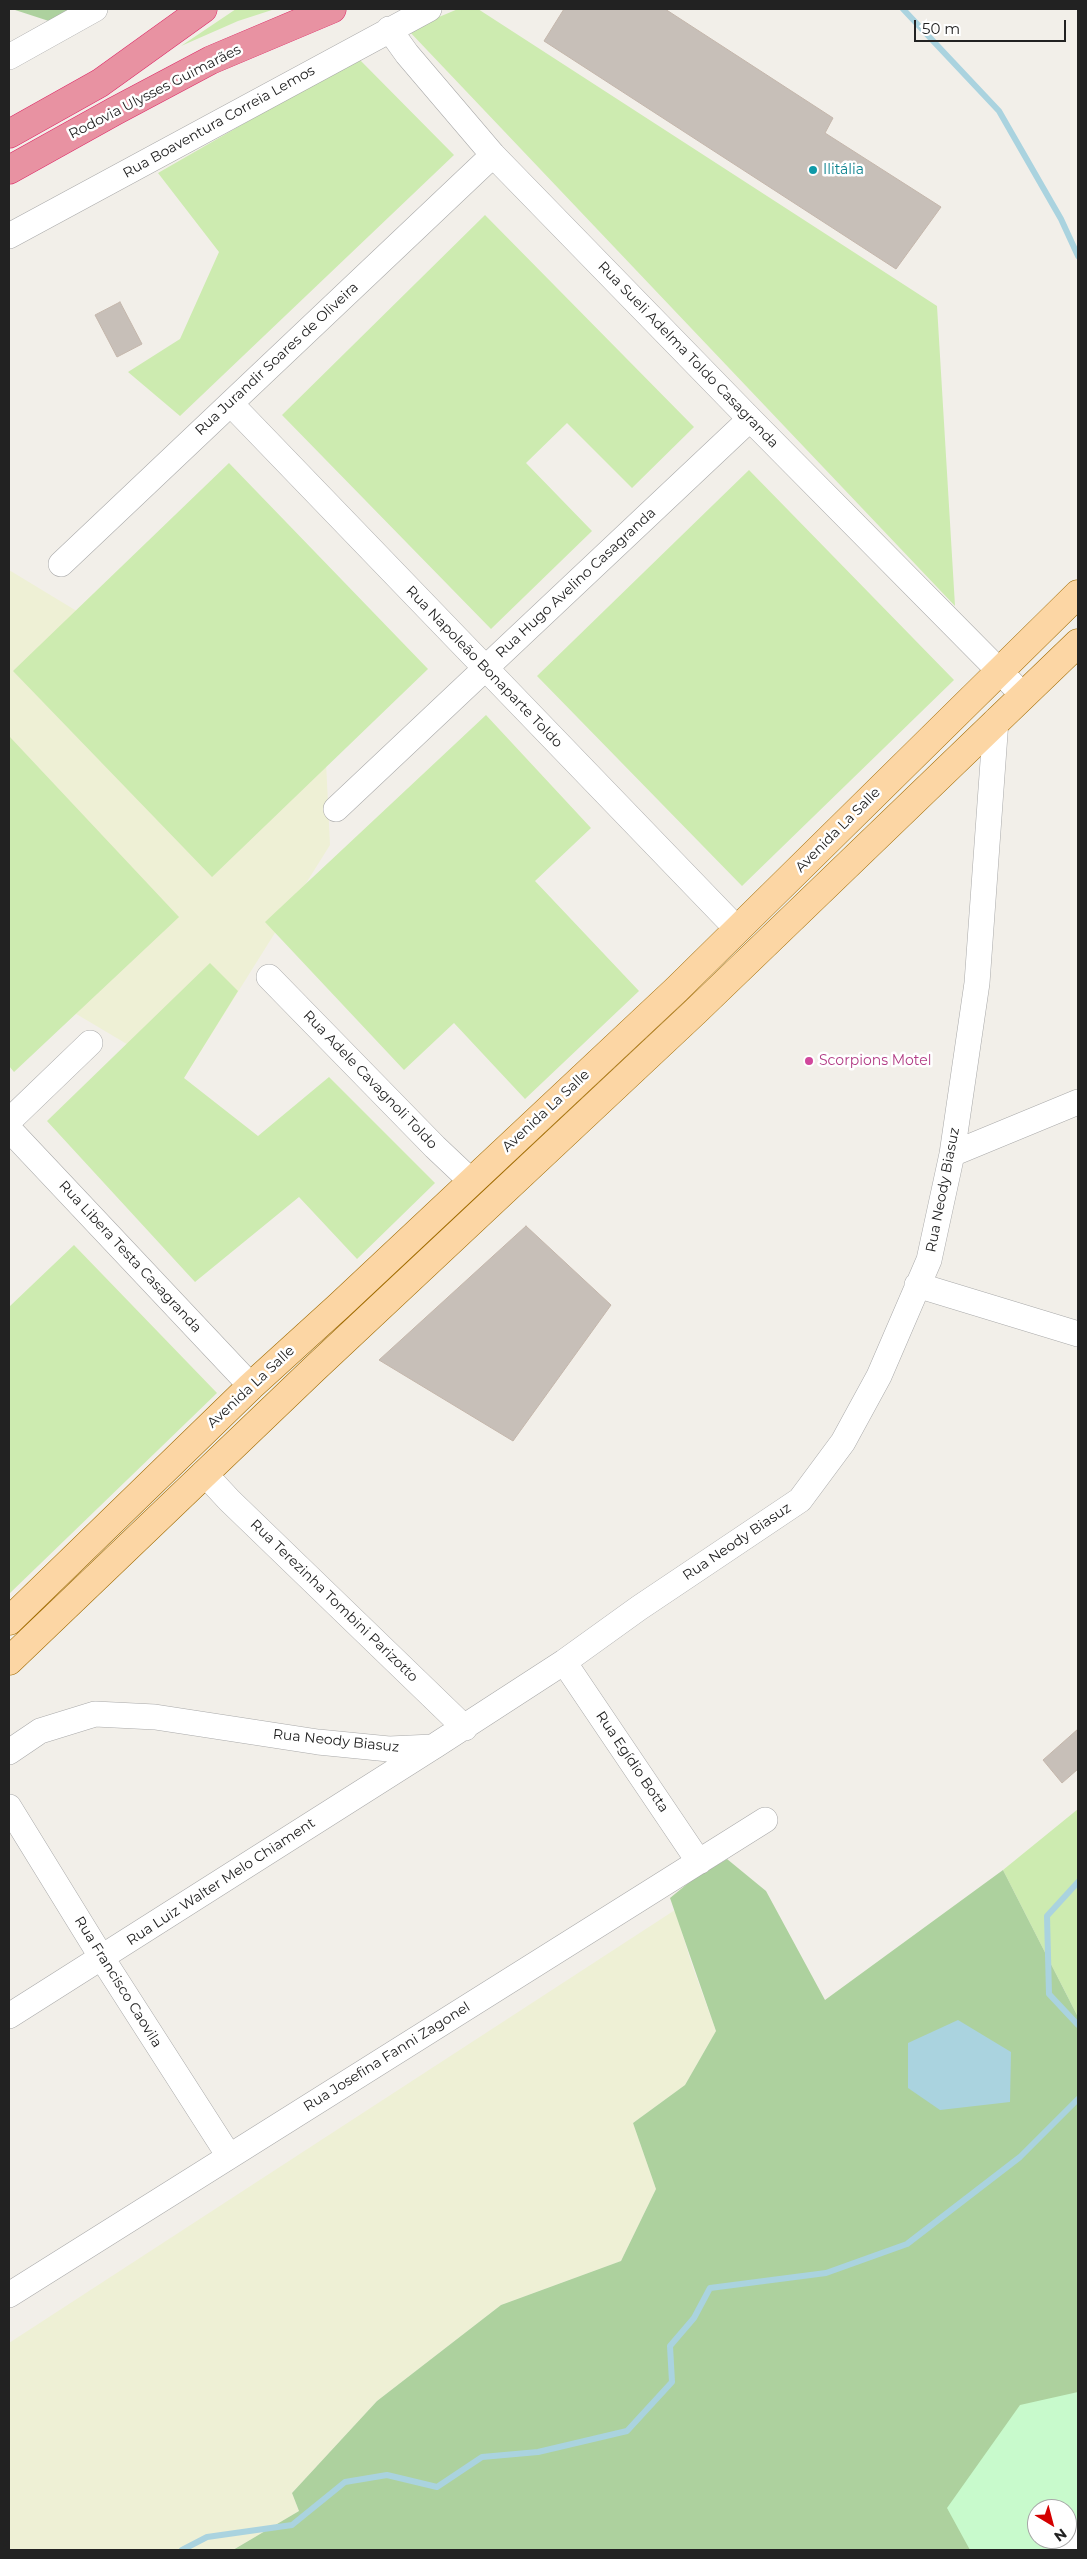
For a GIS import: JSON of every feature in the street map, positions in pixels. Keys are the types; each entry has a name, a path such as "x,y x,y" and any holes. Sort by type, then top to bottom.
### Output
{"highway":[{"path":"9,134 100,84 203,9"},
{"name":"Rodovia Ulysses Guimarães","path":"9,170 115,110 211,60 332,9"}],"main road":[{"name":"Avenida La Salle","path":"9,1621 251,1386 677,989 1078,594"},
{"path":"9,1661 204,1473 696,1011 1078,643"},
{"path":"677,989 696,1011"},
{"path":"339,1306 360,1328"}],"street":[{"path":"9,57 95,9"},
{"name":"Rua Boaventura Correia Lemos","path":"9,236 429,9"},
{"name":"Rua Sueli Adelma Toldo Casagranda","path":"389,29 407,54 493,155 750,419 1023,695"},
{"name":"Rua Jurandir Soares de Oliveira","path":"61,564 493,155"},
{"name":"Rua Napoleão Bonaparte Toldo","path":"231,404 738,930"},
{"name":"Rua Hugo Avelino Casagranda","path":"336,808 750,419"},
{"name":"Rua Neody Biasuz","path":"9,1752 40,1731 95,1714 155,1717 318,1742 389,1749 433,1747 564,1662 639,1608 800,1500 843,1442 879,1376 929,1260 952,1154 977,983 996,720"},
{"name":"Rua Adele Cavagnoli Toldo","path":"270,978 434,1147 471,1181"},
{"path":"9,1121 90,1043"},
{"path":"952,1154 1078,1102"},
{"name":"Rua Libera Testa Casagranda","path":"9,1129 251,1386"},
{"path":"917,1285 1078,1334"},
{"name":"Rua Terezinha Tombini Parizotto","path":"204,1473 229,1500 465,1728"},
{"name":"Rua Egídio Botta","path":"564,1662 699,1862"},
{"name":"Rua Luiz Walter Melo Chiament","path":"9,2016 433,1747"},
{"name":"Rua Francisco Caovila","path":"9,1806 102,1958 229,2156"},
{"name":"Rua Josefina Fanni Zagonel","path":"9,2295 765,1820"},
{"path":"1062,2550 1068,2543 1078,2537"}],"green space":[{"path":"12,9 73,9 55,23"},
{"path":"236,9 275,9 238,21 181,46"},
{"path":"458,9 478,9 937,306 955,606 408,30"},
{"path":"358,58 454,155 180,416 128,372 180,339 219,252 158,173"},
{"path":"485,215 694,427 632,488 567,423 526,463 592,531 491,629 282,415"},
{"path":"229,463 428,669 212,877 13,671"},
{"path":"749,470 954,680 742,886 537,676"},
{"path":"9,570 326,762 330,845 184,1078 9,974"},
{"path":"486,715 591,828 535,881 639,991 525,1099 454,1023 404,1070 265,922"},
{"path":"9,736 179,917 14,1072 9,1066"},
{"path":"210,963 238,991 184,1078 258,1136 329,1077 435,1183 357,1259 299,1197 195,1282 47,1121"},
{"path":"74,1245 217,1393 9,1594 9,1307"},
{"path":"1078,1809 1078,2017 1003,1870"},
{"path":"727,1859 766,1891 825,2000 1003,1870 1078,2017 1078,2439 1014,2456 1019,2550 233,2550 299,2511 292,2493 377,2401 501,2305 621,2261 656,2189 633,2123 685,2085 716,2031 670,1898 692,1880"},
{"path":"675,1910 691,1962 716,2031 685,2085 633,2123 656,2189 621,2261 501,2305 377,2401 292,2493 299,2511 233,2550 9,2550 9,2343"},
{"path":"1078,2392 1078,2550 970,2550 947,2508 1020,2405"}],"water":[{"path":"958,2020 1011,2052 1010,2102 940,2110 908,2088 908,2043"}],"building":[{"name":"Ilitália","path":"564,9 665,9 833,118 825,133 941,207 896,269 544,41"},
{"path":"120,302 142,344 117,357 95,315"},
{"path":"526,1226 611,1305 513,1441 379,1360"},
{"path":"1078,1729 1078,1769 1062,1783 1043,1760"}],"waterway":[{"path":"903,9 999,111 1061,219 1078,256"},
{"path":"1078,1882 1047,1916 1049,1994 1078,2025"},
{"path":"182,2550 207,2537 292,2525 345,2482 387,2475 437,2487 482,2457 538,2452 627,2431 672,2382 670,2346 694,2318 710,2288 826,2273 907,2244 1020,2157 1078,2099"}],"place":[{"name":"Ilitália","path":"813,170"},
{"name":"Scorpions Motel","path":"809,1061"}]}
